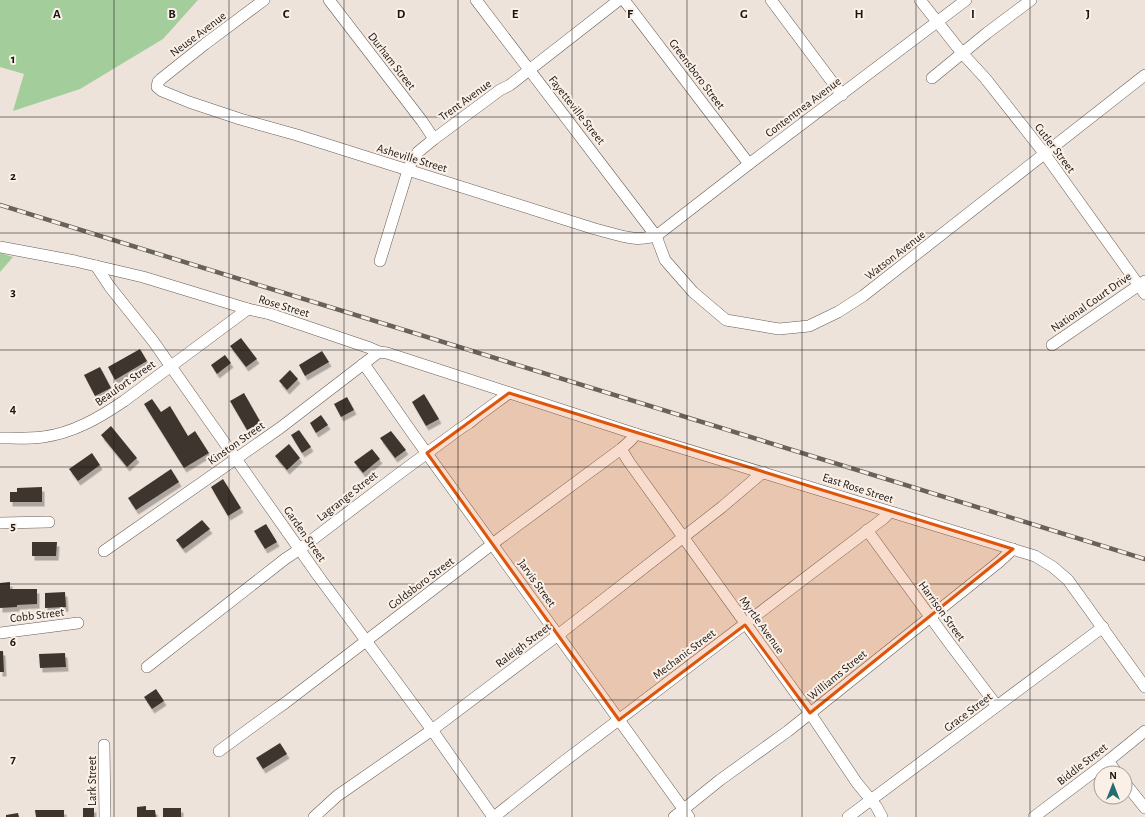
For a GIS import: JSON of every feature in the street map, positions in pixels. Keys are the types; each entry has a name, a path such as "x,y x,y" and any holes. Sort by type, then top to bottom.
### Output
{"street":[{"name":"Neuse Avenue","path":"162,91 158,87 158,82 161,79 264,0"},
{"name":"Durham Street","path":"329,0 422,121 434,139"},
{"name":"Fayetteville Street","path":"476,0 562,114 602,163 656,236"},
{"name":"Trent Avenue","path":"380,261 408,170 418,152 500,90 510,85 619,0"},
{"name":"Greensboro Street","path":"624,0 749,164"},
{"path":"771,0 842,95"},
{"name":"Cutler Street","path":"920,0 1044,153 1143,287"},
{"name":"Contentnea Avenue","path":"656,236 966,0"},
{"path":"932,78 1031,0"},
{"name":"Watson Avenue","path":"656,236 665,260 693,292 726,320 779,329 809,326 838,312 863,296 1145,75"},
{"name":"Asheville Street","path":"162,91 240,119 595,229 636,240 656,236"},
{"name":"Rose Street","path":"0,247 96,266 158,281 277,317 379,352 509,393"},
{"name":"Garden Street","path":"96,266 125,307 144,329 300,549 494,817"},
{"name":"National Court Drive","path":"1052,345 1143,287"},
{"name":"Beaufort Street","path":"0,438 45,436 67,431 88,423 107,413 124,401 248,309"},
{"name":"Kinston Street","path":"104,551 280,428 379,352"},
{"name":"Jarvis Street","path":"362,365 366,366 686,813"},
{"name":"East Rose Street","path":"509,393 636,434 1035,556 1054,567 1075,587 1145,687"},
{"name":"Lagrange Street","path":"147,667 284,559 300,549 509,393"},
{"name":"Goldsboro Street","path":"220,751 621,449 630,442 636,434"},
{"name":"Myrtle Avenue","path":"621,449 745,625 810,713 858,783 872,800 882,817"},
{"name":"Raleigh Street","path":"314,817 352,785 432,730 558,635 722,507 763,472"},
{"name":"Mechanic Street","path":"494,817 890,512"},
{"path":"0,523 49,522"},
{"name":"Harrison Street","path":"867,530 997,706"},
{"name":"Williams Street","path":"674,817 686,813 720,780 788,731 1013,549"},
{"name":"Cobb Street","path":"0,632 78,623"},
{"name":"Grace Street","path":"848,817 1103,627"},
{"name":"Biddle Street","path":"1034,817 1145,731"},
{"name":"Lark Street","path":"104,745 104,817"},
{"path":"1108,761 1111,765"},
{"path":"1133,793 1145,808"}],"highlighted area":[{"path":"509,393 1013,549 810,713 745,625 619,720 427,453"}],"green space":[{"path":"0,0 198,0 163,39 80,89 13,111 24,74 0,67"},
{"path":"0,253 13,257 0,272"}],"building":[{"path":"241,338 257,359 246,367 230,346"},
{"path":"140,349 147,361 115,380 108,367"},
{"path":"322,351 329,362 305,376 299,365"},
{"path":"225,355 231,363 217,374 211,365"},
{"path":"100,367 111,388 95,396 84,375"},
{"path":"290,370 298,379 287,390 279,381"},
{"path":"244,393 261,423 247,430 230,401"},
{"path":"424,394 439,419 426,426 412,402"},
{"path":"347,397 354,410 341,417 334,404"},
{"path":"152,399 161,412 170,406 188,436 195,431 209,453 184,468 144,404"},
{"path":"321,415 328,425 316,433 310,423"},
{"path":"111,426 137,458 127,467 101,435"},
{"path":"299,430 311,447 302,453 291,435"},
{"path":"391,431 406,450 395,458 380,438"},
{"path":"289,444 300,458 287,470 275,456"},
{"path":"372,449 380,459 363,473 354,462"},
{"path":"92,453 100,465 78,481 69,469"},
{"path":"171,469 179,482 136,510 128,498"},
{"path":"223,479 241,508 228,516 211,487"},
{"path":"42,487 42,502 10,502 10,492 17,492 17,488"},
{"path":"202,520 210,529 183,549 176,540"},
{"path":"266,524 277,542 265,549 254,531"},
{"path":"32,542 57,542 56,556 32,556"},
{"path":"10,582 10,589 37,589 37,604 0,608 0,583"},
{"path":"65,592 66,607 45,608 45,593"},
{"path":"0,651 3,651 4,672 0,672"},
{"path":"65,653 66,667 40,668 39,654"},
{"path":"156,689 164,701 152,709 144,697"},
{"path":"280,743 287,754 263,769 256,758"},
{"path":"146,806 146,810 155,810 156,817 137,817 137,807"},
{"path":"83,808 94,808 94,817 83,817"},
{"path":"163,808 181,808 181,817 163,817"},
{"path":"35,810 64,810 64,817 36,817"},
{"path":"18,813 19,817 6,817 6,815"}],"railway":[{"path":"0,205 1145,559"}]}
